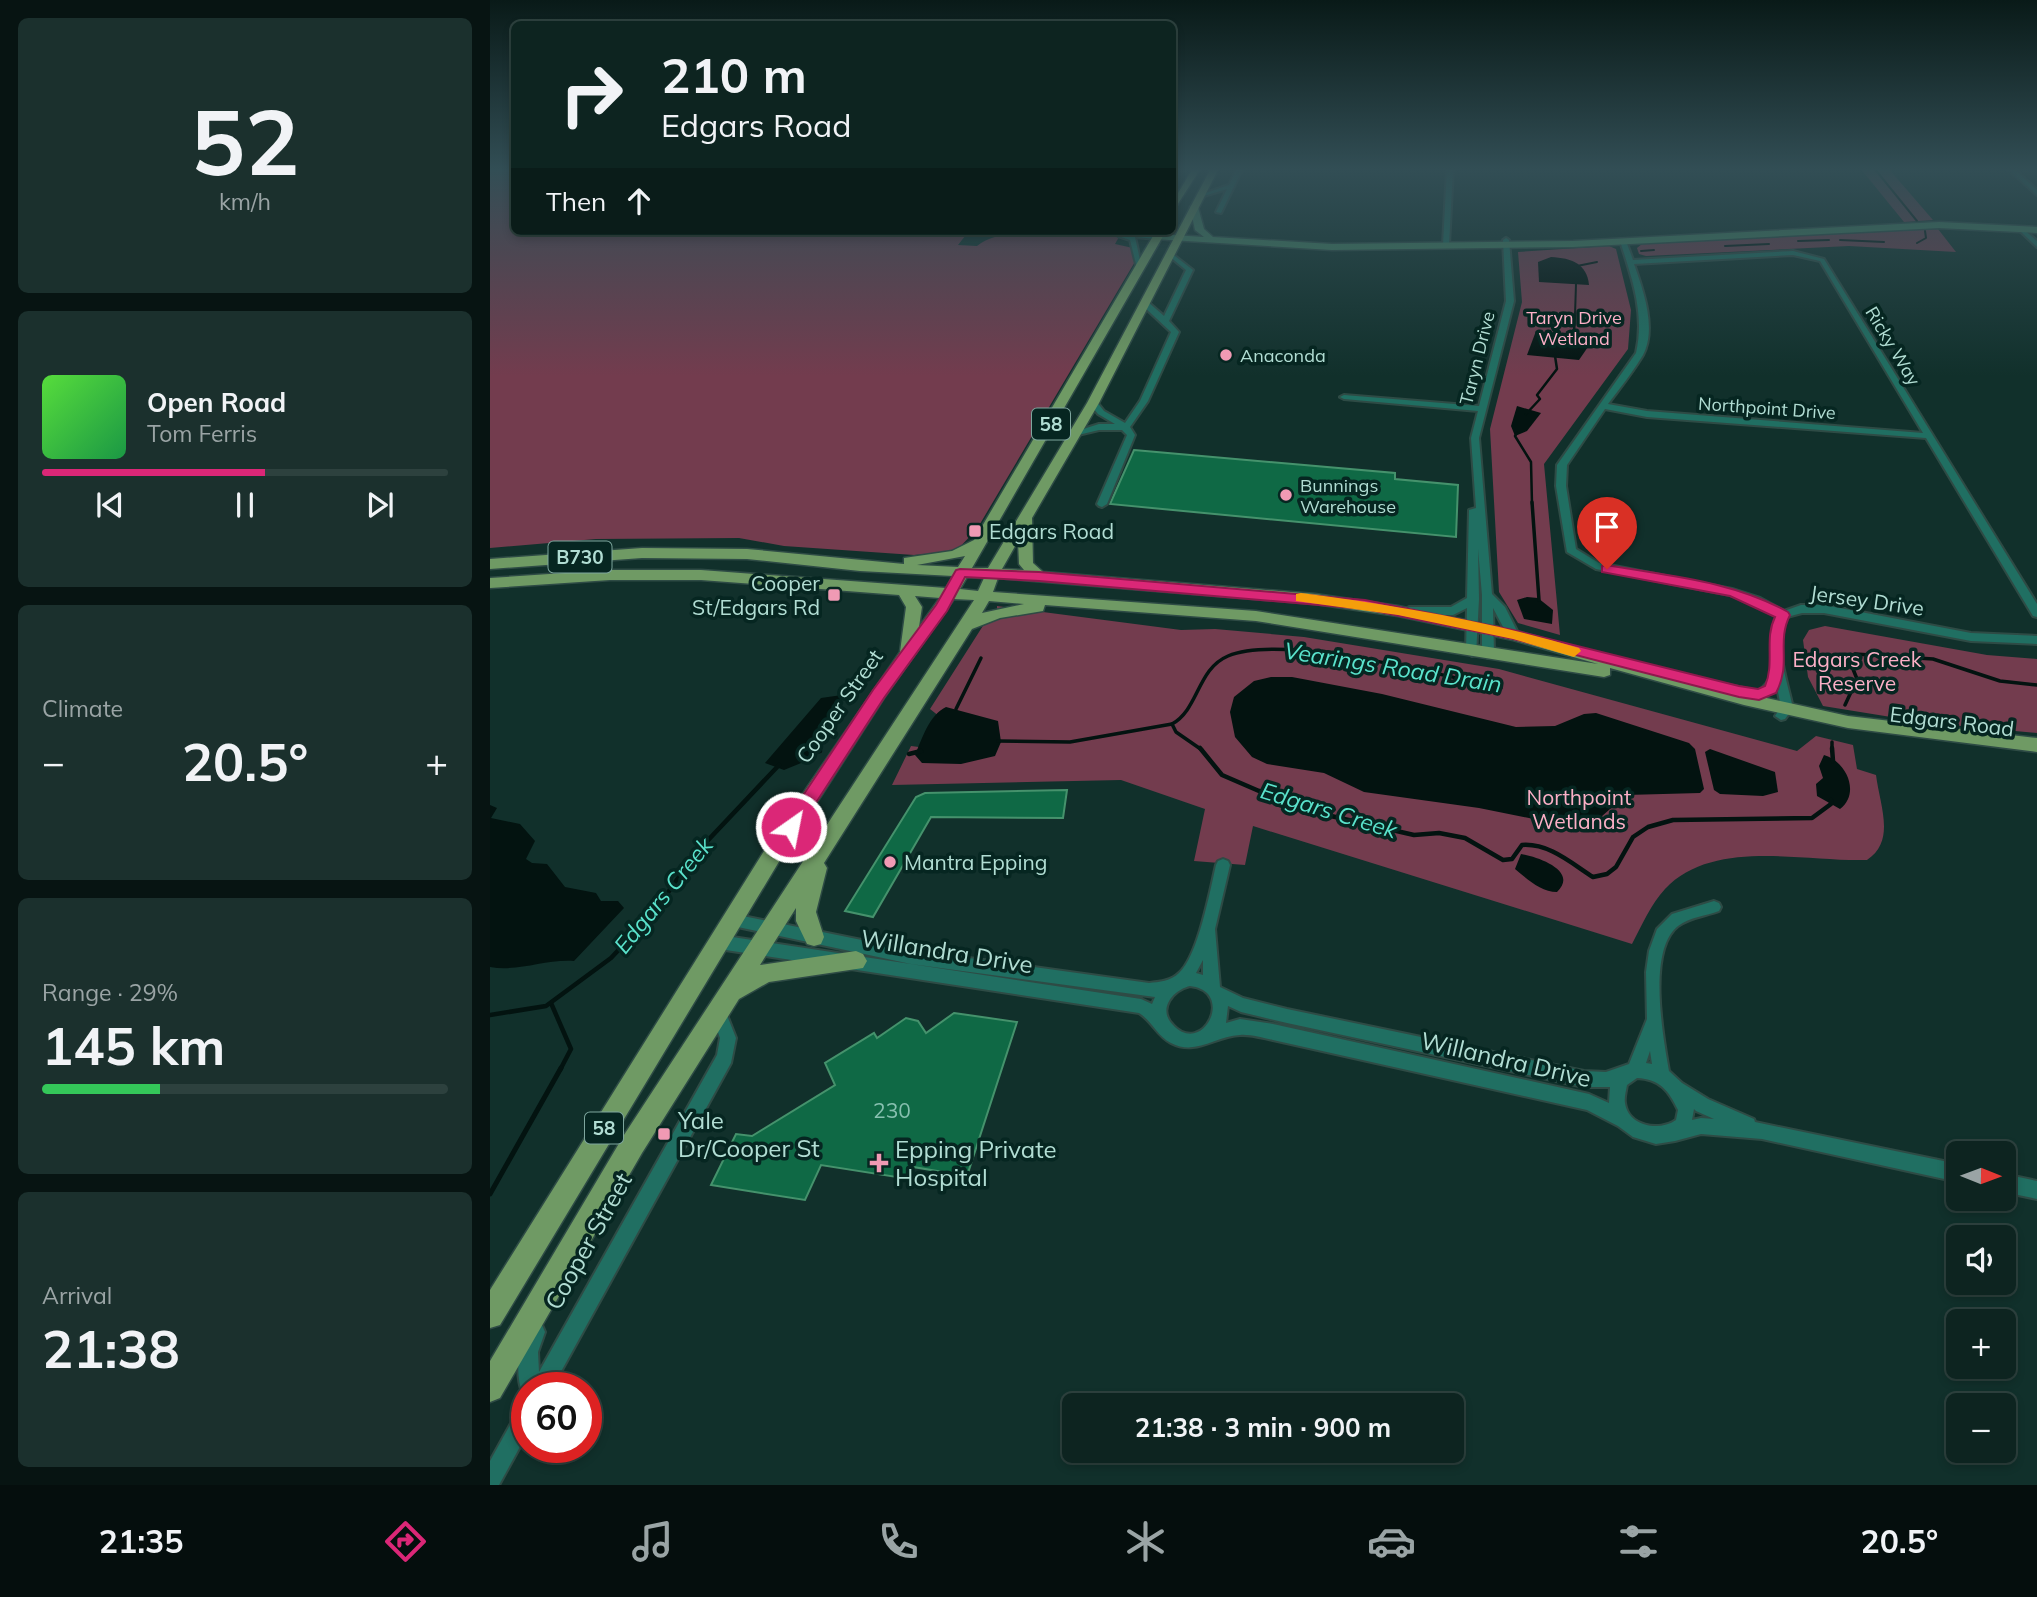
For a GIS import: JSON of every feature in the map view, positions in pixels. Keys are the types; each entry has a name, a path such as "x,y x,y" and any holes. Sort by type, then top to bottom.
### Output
{"main road":[{"name":"Cooper Street","path":"490,1315 733,920 871,705 950,594 1157,237"},
{"name":"Cooper Street","path":"490,1388 614,1175 723,1001 967,625 1025,518 1078,432 1180,237"},
{"path":"1025,518 1026,564 1039,576"},
{"path":"860,566 956,555 978,542"},
{"name":"Edgars Road","path":"490,564 682,552 747,554 860,566 1039,576 1315,599 1398,611 1513,635 1784,712 1909,731 2037,745"},
{"name":"Edgars Road","path":"490,583 610,575 676,574 1256,616 1598,670 1905,739 2037,754"},
{"path":"904,590 914,607 906,658"},
{"path":"967,625 997,613 1070,602"},
{"path":"814,937 805,926 804,915 824,844"},
{"path":"723,1001 755,976 856,961"}],"street":[{"path":"1127,237 1133,239 1140,268"},
{"path":"1183,237 1240,244"},
{"path":"1229,237 1331,244"},
{"path":"1446,237 1446,242"},
{"path":"1189,270 1172,253 1199,243 1507,243 1695,237"},
{"path":"1604,406 1641,349 1643,314 1623,241"},
{"name":"Taryn Drive","path":"1480,653 1487,595 1475,438 1510,301 1507,243"},
{"name":"Ricky Way","path":"1630,262 1793,253 1819,258 2037,613"},
{"path":"1165,321 1194,261"},
{"path":"1126,427 1144,401 1174,336 1174,329 1145,304"},
{"path":"1344,397 1482,409"},
{"path":"1093,403 1102,413 1126,427 1131,439 1102,503"},
{"name":"Northpoint Drive","path":"1604,406 1647,414 1929,436"},
{"name":"Jersey Drive","path":"1604,406 1567,454 1560,473 1567,540 1576,555 1607,569 1746,596 1783,615 1801,609 1824,609 1971,637 2037,640"},
{"path":"1078,432 1099,427 1126,427"},
{"name":"Taryn Drive","path":"1477,478 1472,540 1474,599 1481,628"},
{"path":"1487,595 1501,610 1513,635"},
{"path":"1398,611 1453,611 1474,599"},
{"path":"1783,615 1776,630 1784,712"},
{"path":"1594,657 1637,664 1753,694 1769,692 1779,671"},
{"path":"1209,929 1214,990 1222,1011 1219,1021 1206,1035 1185,1040 1167,1031 1161,1022 1159,1004 1194,964 1209,929 1223,865"},
{"path":"1662,1076 1653,1023 1658,944 1664,930 1685,915 1714,907"},
{"name":"Willandra Drive","path":"733,920 859,948 981,968 1149,990 1176,985"},
{"name":"Willandra Drive","path":"719,942 1141,1006 1161,1022"},
{"path":"1176,985 1202,981 1214,990"},
{"name":"Willandra Drive","path":"1214,990 1241,1004 1287,1016 1584,1079 1606,1080 1630,1072"},
{"name":"Cooper Street","path":"550,1372 725,1057 728,1038 723,1001"},
{"path":"1653,1023 1630,1072 1619,1081 1616,1101 1627,1122 1646,1136 1667,1137 1701,1126 1762,1131 1946,1170"},
{"name":"Willandra Drive","path":"1206,1035 1240,1027 1273,1032 1589,1102 1627,1122"},
{"path":"1630,1072 1662,1076 1676,1089 1702,1105 1762,1131"},
{"path":"1675,1133 1684,1118 1682,1098 1676,1089"},
{"name":"Cooper Street","path":"529,1372 528,1352 540,1317 614,1175"},
{"path":"2016,1186 2037,1190"},
{"path":"490,1481 511,1443"}],"green space":[{"path":"490,237 964,237 958,245 977,246 995,237 1119,237 1115,244 1133,248 1136,260 977,529 955,552 914,555 784,546 739,538 596,539 490,548"},
{"path":"1774,237 1944,237 1956,252 1849,246 1646,256 1639,254 1637,248 1642,244"},
{"name":"Taryn Drive Wetland","path":"1609,246 1616,249 1631,310 1628,349 1544,464 1560,635 1518,623 1499,592 1490,429 1522,302 1518,252"},
{"name":"Northpoint Wetlands","path":"997,606 1181,630 1215,629 1304,637 1499,669 1797,751 1816,736 1853,745 1857,769 1876,775 1884,833 1876,852 1867,860 1760,856 1708,863 1685,873 1660,895 1632,944 1253,826 1245,865 1194,861 1205,809 1121,780 892,785 911,746 919,747 959,732 930,709 986,621 997,620"},
{"name":"Edgars Creek Reserve","path":"1825,626 1987,655 2037,659 2037,733 1928,723 1823,706 1808,677 1803,640 1809,630"}],"shaded area":[{"path":"1551,257 1566,259 1582,267 1589,285 1539,282 1538,262"},
{"path":"1536,331 1592,341 1579,360 1527,355"},
{"path":"1517,406 1541,413 1527,431 1515,436 1511,426"},
{"path":"1538,598 1553,610 1552,624 1524,619 1517,600"},
{"path":"1271,677 1292,677 1382,694 1516,727 1555,726 1584,714 1596,713 1689,743 1695,749 1704,789 1700,793 1626,795 1593,824 1578,828 1479,808 1364,792 1324,773 1267,764 1252,757 1235,737 1230,712 1234,697 1254,681"},
{"path":"842,695 829,720 813,737 816,743 806,761 784,770 765,763 821,698"},
{"path":"946,707 998,721 1001,742 995,756 961,764 922,763 915,755 920,742 931,721"},
{"path":"1710,749 1775,772 1778,792 1763,796 1720,794 1714,790 1705,752"},
{"path":"1824,755 1839,764 1848,778 1849,795 1840,809 1817,796 1816,784 1823,778 1819,766"},
{"path":"490,805 497,808 491,818 520,824 535,841 526,859 532,863 547,864 565,887 596,893 601,901 618,901 624,908 574,961 511,968 490,967"},
{"path":"1521,854 1546,862 1560,872 1563,878 1557,892 1529,881 1515,869"}],"building":[{"name":"Bunnings Warehouse","path":"1134,450 1395,473 1395,479 1458,485 1456,537 1110,504"},
{"name":"Mantra Epping","path":"1067,790 1063,818 931,817 873,917 845,911 916,797 925,793"},
{"name":"Epping Private Hospital","path":"954,1013 1017,1022 967,1176 913,1167 909,1179 821,1165 805,1200 711,1185 736,1134 752,1136 835,1085 825,1063 874,1033 877,1038 906,1018 918,1021 926,1033"}],"waterway":[{"name":"Vearings Road Drain","path":"1917,243 1926,237"},
{"name":"Vearings Road Drain","path":"1798,241 1829,240"},
{"name":"Vearings Road Drain","path":"1840,240 1884,242"},
{"name":"Vearings Road Drain","path":"1725,246 1769,244"},
{"name":"Vearings Road Drain","path":"1641,251 1654,250"},
{"name":"Vearings Road Drain","path":"1577,266 1597,262"},
{"name":"Vearings Road Drain","path":"1575,315 1576,284"},
{"name":"Vearings Road Drain","path":"1562,338 1574,332 1575,313"},
{"name":"Vearings Road Drain","path":"1526,414 1540,399 1537,395 1557,369 1555,356"},
{"name":"Vearings Road Drain","path":"1517,433 1515,436 1531,462 1532,504"},
{"name":"Vearings Road Drain","path":"1532,502 1539,600"},
{"name":"Vearings Road Drain","path":"1172,724 1188,709 1204,679 1218,662 1228,656 1253,650 1285,649 1362,658 1501,688"},
{"name":"Edgars Creek","path":"1845,705 1857,679 1851,664 1855,654 1933,659 2000,681 2037,685"},
{"path":"956,709 981,658"},
{"path":"829,716 844,710"},
{"name":"Edgars Creek","path":"998,741 1070,742 1172,724"},
{"name":"Edgars Creek","path":"1172,724 1176,732 1201,749"},
{"name":"Edgars Creek","path":"1832,742 1832,748"},
{"name":"Edgars Creek","path":"1832,748 1833,761"},
{"name":"Edgars Creek","path":"1201,749 1222,775 1259,791 1311,801 1331,816 1414,835 1439,833 1465,838 1503,860 1512,859 1522,845 1541,847 1593,877 1607,874 1616,867 1633,837 1648,827 1673,820 1812,818 1831,804 1831,800"},
{"name":"Edgars Creek","path":"808,753 820,751"},
{"name":"Edgars Creek","path":"909,754 921,751"},
{"name":"Edgars Creek","path":"490,1015 546,1006 611,958 655,911 695,854 779,765"},
{"path":"551,1003 571,1049 560,1070"},
{"path":"490,1194 561,1068"}],"slow traffic":[{"path":"1301,598 1398,611 1574,651"}],"place":[{"name":"Anaconda","path":"1226,355"},
{"name":"Bunnings Warehouse","path":"1286,495"},
{"name":"Edgars Road","path":"975,531"},
{"name":"Cooper St/Edgars Rd","path":"834,595"},
{"name":"Mantra Epping","path":"890,862"},
{"name":"Yale Dr/Cooper St","path":"664,1134"},
{"name":"Epping Private Hospital","path":"879,1163"}],"route":[{"path":"791,827 878,694 942,607 960,573 1039,576 1277,595 1365,605 1513,635 1594,657 1637,664 1739,692 1759,694 1771,690 1779,671 1776,630 1783,615 1756,600 1732,592 1607,569"}]}
